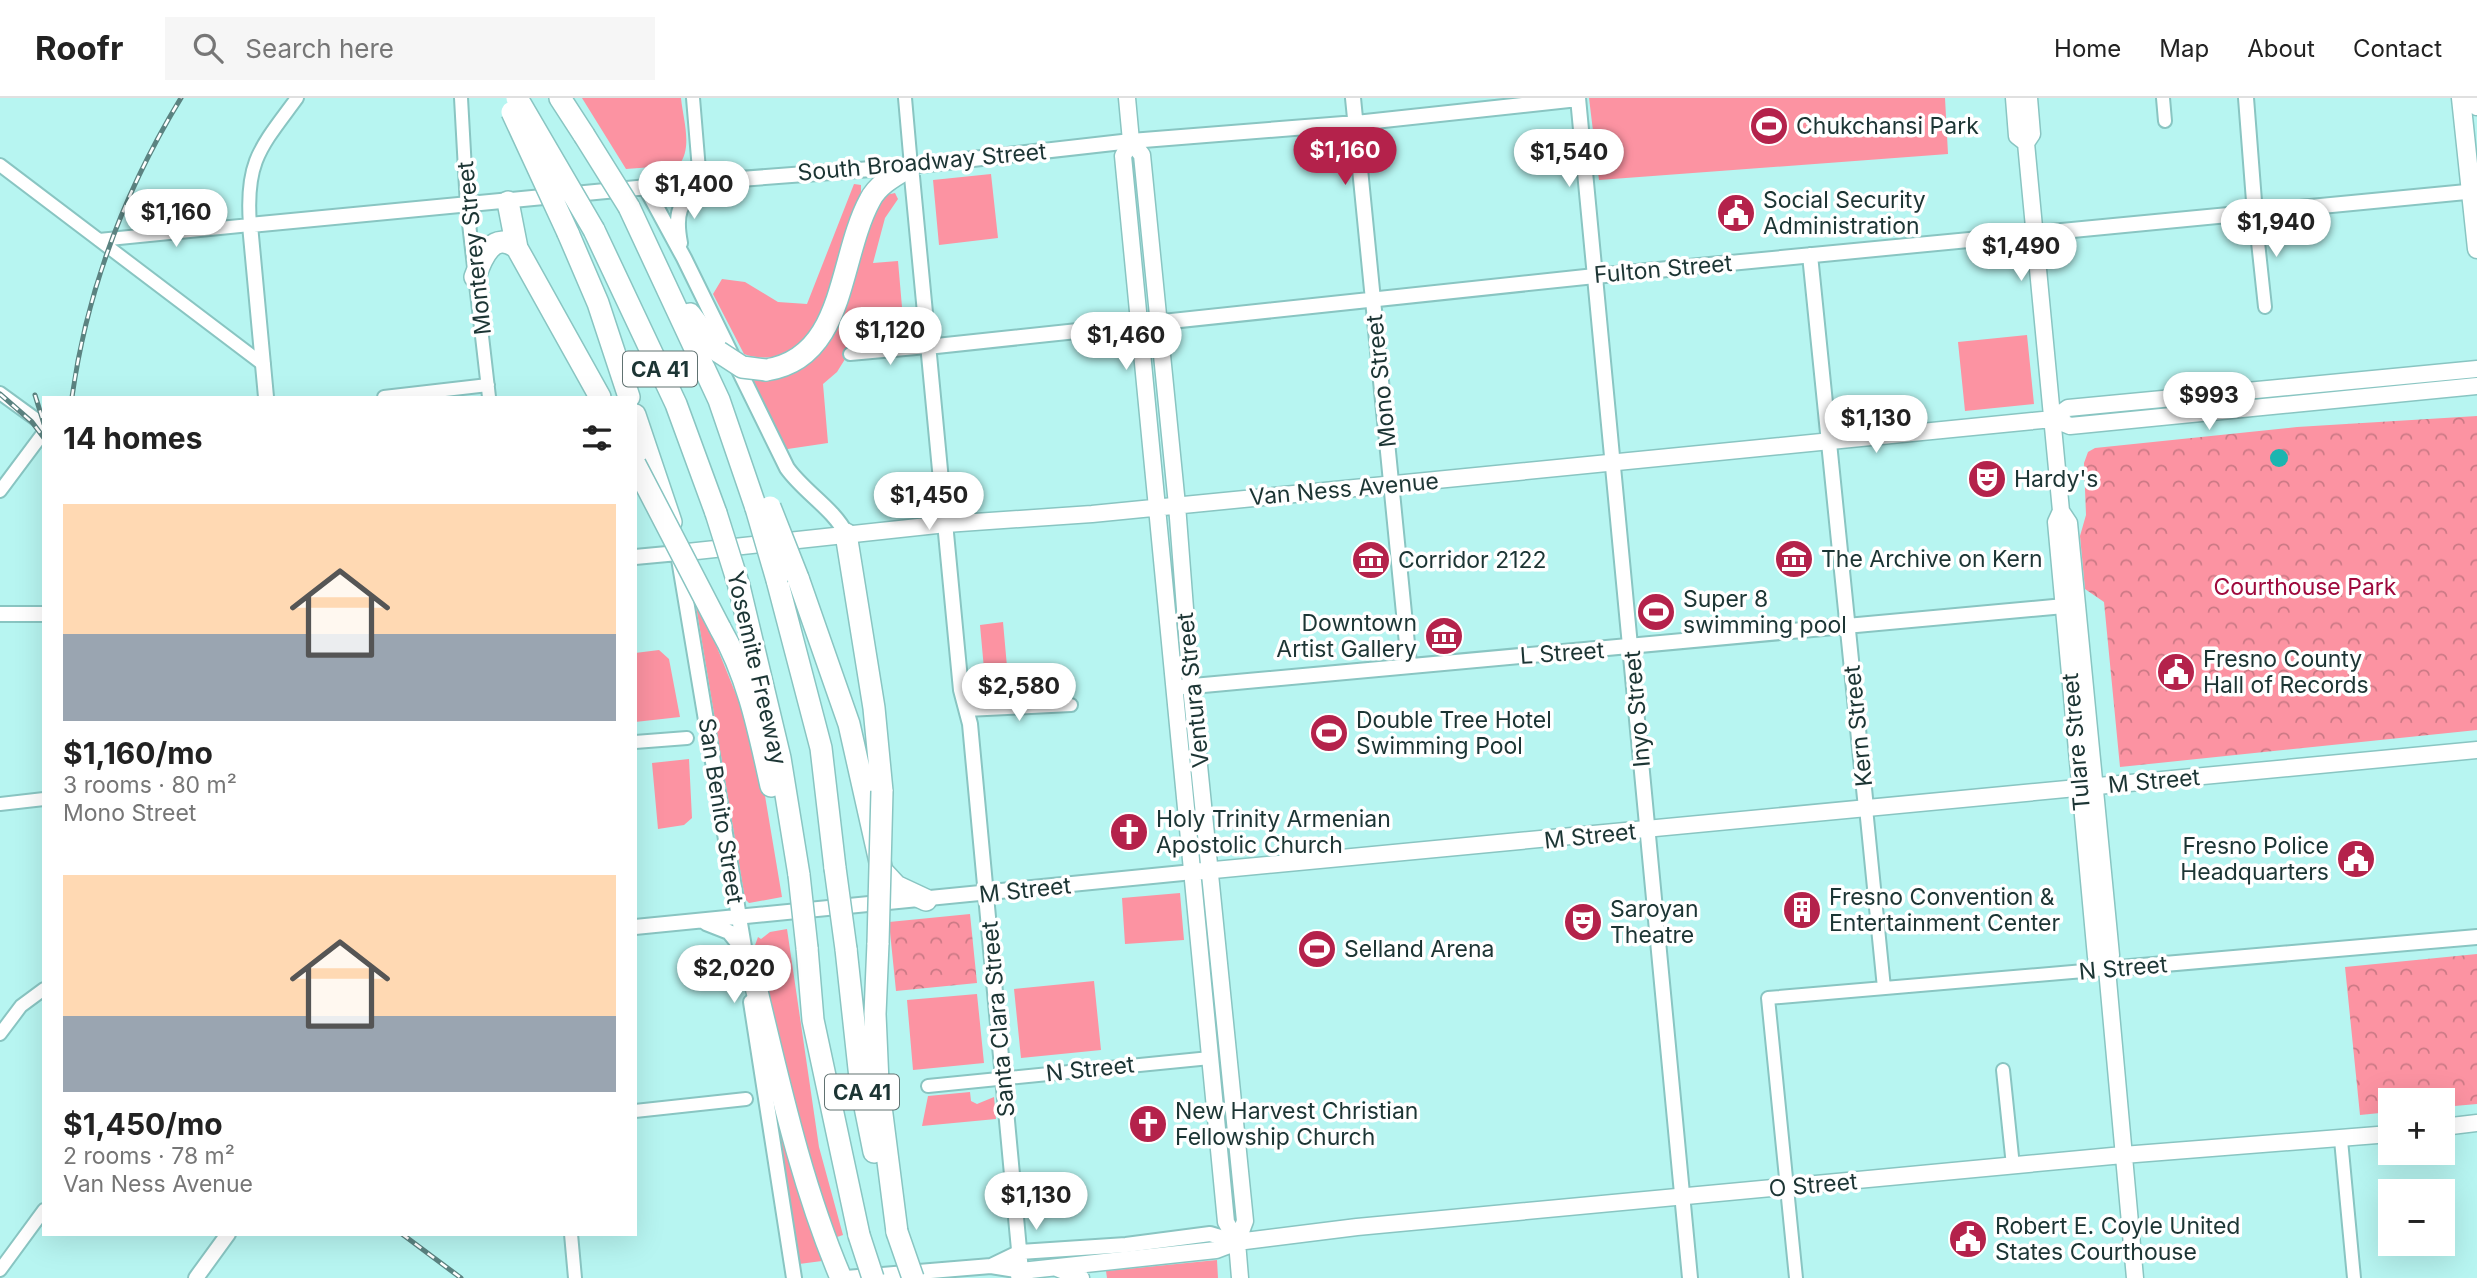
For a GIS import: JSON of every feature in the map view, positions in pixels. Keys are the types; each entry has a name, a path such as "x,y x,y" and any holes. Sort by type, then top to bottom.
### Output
{"highway":[{"path":"505,98 598,303 629,396"},
{"name":"Yosemite Freeway","path":"517,98 594,230 676,404 716,513 739,586 780,758 799,875 813,1020 859,1235 873,1278"},
{"name":"CA 41","path":"561,98 629,207 719,400 763,508"},
{"path":"658,272 719,352 742,367 766,370 795,363 818,342 870,200 888,181 911,166"},
{"path":"508,202 517,248 599,396"},
{"path":"475,276 484,251 490,246 503,243 517,248"},
{"path":"637,421 668,509 678,553"},
{"path":"637,468 738,667 756,720 778,812 799,875"},
{"path":"763,508 798,578 849,724 882,871 896,886 926,900"},
{"name":"Yosemite Freeway","path":"763,508 777,580 821,748 861,1087 871,1142 913,1278"},
{"path":"846,534 877,727 882,791 875,1014 878,1083 897,1232"},
{"path":"747,959 798,1161 824,1238 844,1278"}],"main road":[{"name":"Ventura Street","path":"1127,98 1130,141 1124,156 1174,688 1226,1222 1237,1242 1240,1278"},
{"name":"Tulare Street","path":"2014,98 2017,136 2026,143"},
{"name":"Tulare Street","path":"2029,98 2032,134 2026,143 2034,233 2061,511 2069,523 2070,606 2088,787 2096,957 2107,969 2135,1278"},
{"path":"2461,98 2474,191 2477,249"},
{"path":"2474,98 2477,106"},
{"name":"Ventura Street","path":"1130,141 1142,155 1177,505 1191,687 1212,871 1229,1075 1245,1221 1237,1242"},
{"name":"Van Ness Avenue","path":"2053,419 2068,408 2477,369"},
{"name":"Van Ness Avenue","path":"678,553 946,524 1391,485 2053,419 2070,426 2477,386"},
{"path":"2128,421 2165,408 2185,407 2196,395"},
{"name":"M Street","path":"1193,872 1648,831 2477,750"},
{"path":"2455,1126 2477,1123"},
{"name":"O Street","path":"1021,1267 1094,1270 1216,1250 1237,1242 1381,1225 2123,1155 2378,1135"},
{"path":"1054,1267 1081,1278"}],"street":[{"path":"266,396 248,196 253,164 260,148 297,98"},
{"name":"Monterey Street","path":"461,98 467,206 489,391"},
{"path":"684,258 676,217 684,200 700,182 692,98"},
{"name":"Santa Clara Street","path":"905,98 961,690 966,710 987,894 1021,1267"},
{"name":"Mono Street","path":"1353,98 1409,664"},
{"path":"2163,98 2165,121"},
{"path":"2246,98 2265,307"},
{"name":"South Broadway Street","path":"99,240 700,182 911,166 1130,141 1356,123 1578,99"},
{"name":"Inyo Street","path":"1578,99 1690,1278"},
{"path":"0,165 264,365"},
{"path":"646,188 684,258 787,468 808,494 840,522 846,534"},
{"name":"Fulton Street","path":"850,354 1141,326 1595,275 2474,191"},
{"name":"Kern Street","path":"1811,255 1884,988"},
{"path":"402,396 489,391"},
{"path":"0,393 42,424"},
{"path":"0,491 42,435"},
{"name":"Van Ness Avenue","path":"637,557 678,553"},
{"name":"San Benito Street","path":"678,553 747,959 756,1048 794,1278"},
{"name":"L Street","path":"1174,688 1409,664 1631,648 2070,606"},
{"path":"0,614 42,614"},
{"path":"966,710 1071,705"},
{"path":"637,742 687,738"},
{"path":"0,804 42,799"},
{"name":"M Street","path":"637,927 1193,872"},
{"path":"702,921 736,938 747,959"},
{"name":"N Street","path":"1787,1188 1768,998 2477,937"},
{"path":"0,1034 21,1006 40,990"},
{"name":"N Street","path":"928,1086 1210,1058"},
{"path":"2003,1070 2013,1166"},
{"path":"637,1111 746,1100"},
{"path":"2341,1140 2354,1278"},
{"path":"1787,1188 1796,1278"},
{"path":"0,1270 42,1213"},
{"path":"991,1266 1008,1244 1015,1217"},
{"name":"O Street","path":"844,1278 991,1266 1021,1267 1126,1245 1210,1234 1237,1242"},
{"path":"196,1278 227,1236"},
{"path":"570,1236 575,1278"}],"green space":[{"path":"582,98 681,98 686,150 679,165 626,169"},
{"name":"Chukchansi Park","path":"1589,98 1945,98 1948,154 1599,180"},
{"path":"991,174 998,238 939,245 933,180"},
{"path":"854,184 861,185 861,192 844,251 828,298 810,335 800,347 787,354 765,358 744,354 713,294 722,279 745,282 778,302 807,304"},
{"path":"895,193 898,199 885,218 873,263 898,261 904,330 860,335 837,372 823,384 828,443 781,450 751,378 804,366 881,196"},
{"path":"2027,335 2034,404 1965,411 1958,342"},
{"name":"Courthouse Park","path":"2477,416 2477,730 2120,767 2104,602 2085,589 2080,536 2086,515 2084,463 2088,452 2095,448 2297,427"},
{"path":"693,588 746,719 763,784 782,897 749,903 745,899"},
{"path":"1003,622 1009,689 986,691 980,625"},
{"path":"659,650 669,659 680,717 637,722 637,653"},
{"path":"689,759 692,818 684,825 658,829 652,763"},
{"path":"1180,893 1184,940 1125,944 1122,898"},
{"path":"970,914 977,983 896,991 889,922"},
{"path":"787,929 819,1147 843,1235 834,1238 795,1125 754,948 758,937 761,939 770,932"},
{"path":"2477,954 2477,1104 2455,1106 2455,1088 2378,1088 2378,1113 2360,1115 2345,967"},
{"path":"1094,981 1101,1050 1021,1058 1014,989"},
{"path":"977,994 984,1063 913,1070 907,1000"},
{"path":"773,1088 788,1157 822,1261 799,1264"},
{"path":"970,1092 971,1101 977,1104 994,1097 996,1119 922,1126 928,1096"},
{"path":"1217,1260 1218,1278 1107,1278 1106,1271"}],"water":[{"path":"2275,449 2283,449 2288,458 2286,465 2275,467 2270,462 2270,454"}],"railway":[{"path":"72,396 87,318 111,242 142,168 181,98"},
{"path":"0,394 32,422 42,435"},
{"path":"35,395 42,418"},
{"path":"405,1236 461,1278"}],"place":[{"name":"Chukchansi Park","path":"1769,126"},
{"name":"Social Security Administration","path":"1736,213"},
{"name":"Hardy's","path":"1987,479"},
{"name":"The Archive on Kern","path":"1794,559"},
{"name":"Corridor 2122","path":"1371,560"},
{"name":"Super 8 swimming pool","path":"1656,612"},
{"name":"Downtown Artist Gallery","path":"1444,636"},
{"name":"Fresno County Hall of Records","path":"2176,672"},
{"name":"Double Tree Hotel Swimming Pool","path":"1329,733"},
{"name":"Holy Trinity Armenian Apostolic Church","path":"1129,832"},
{"name":"Fresno Police Headquarters","path":"2356,859"},
{"name":"Fresno Convention & Entertainment Center","path":"1802,910"},
{"name":"Saroyan Theatre","path":"1583,922"},
{"name":"Selland Arena","path":"1317,949"},
{"name":"New Harvest Christian Fellowship Church","path":"1148,1124"},
{"name":"Robert E. Coyle United States Courthouse","path":"1968,1239"}]}
